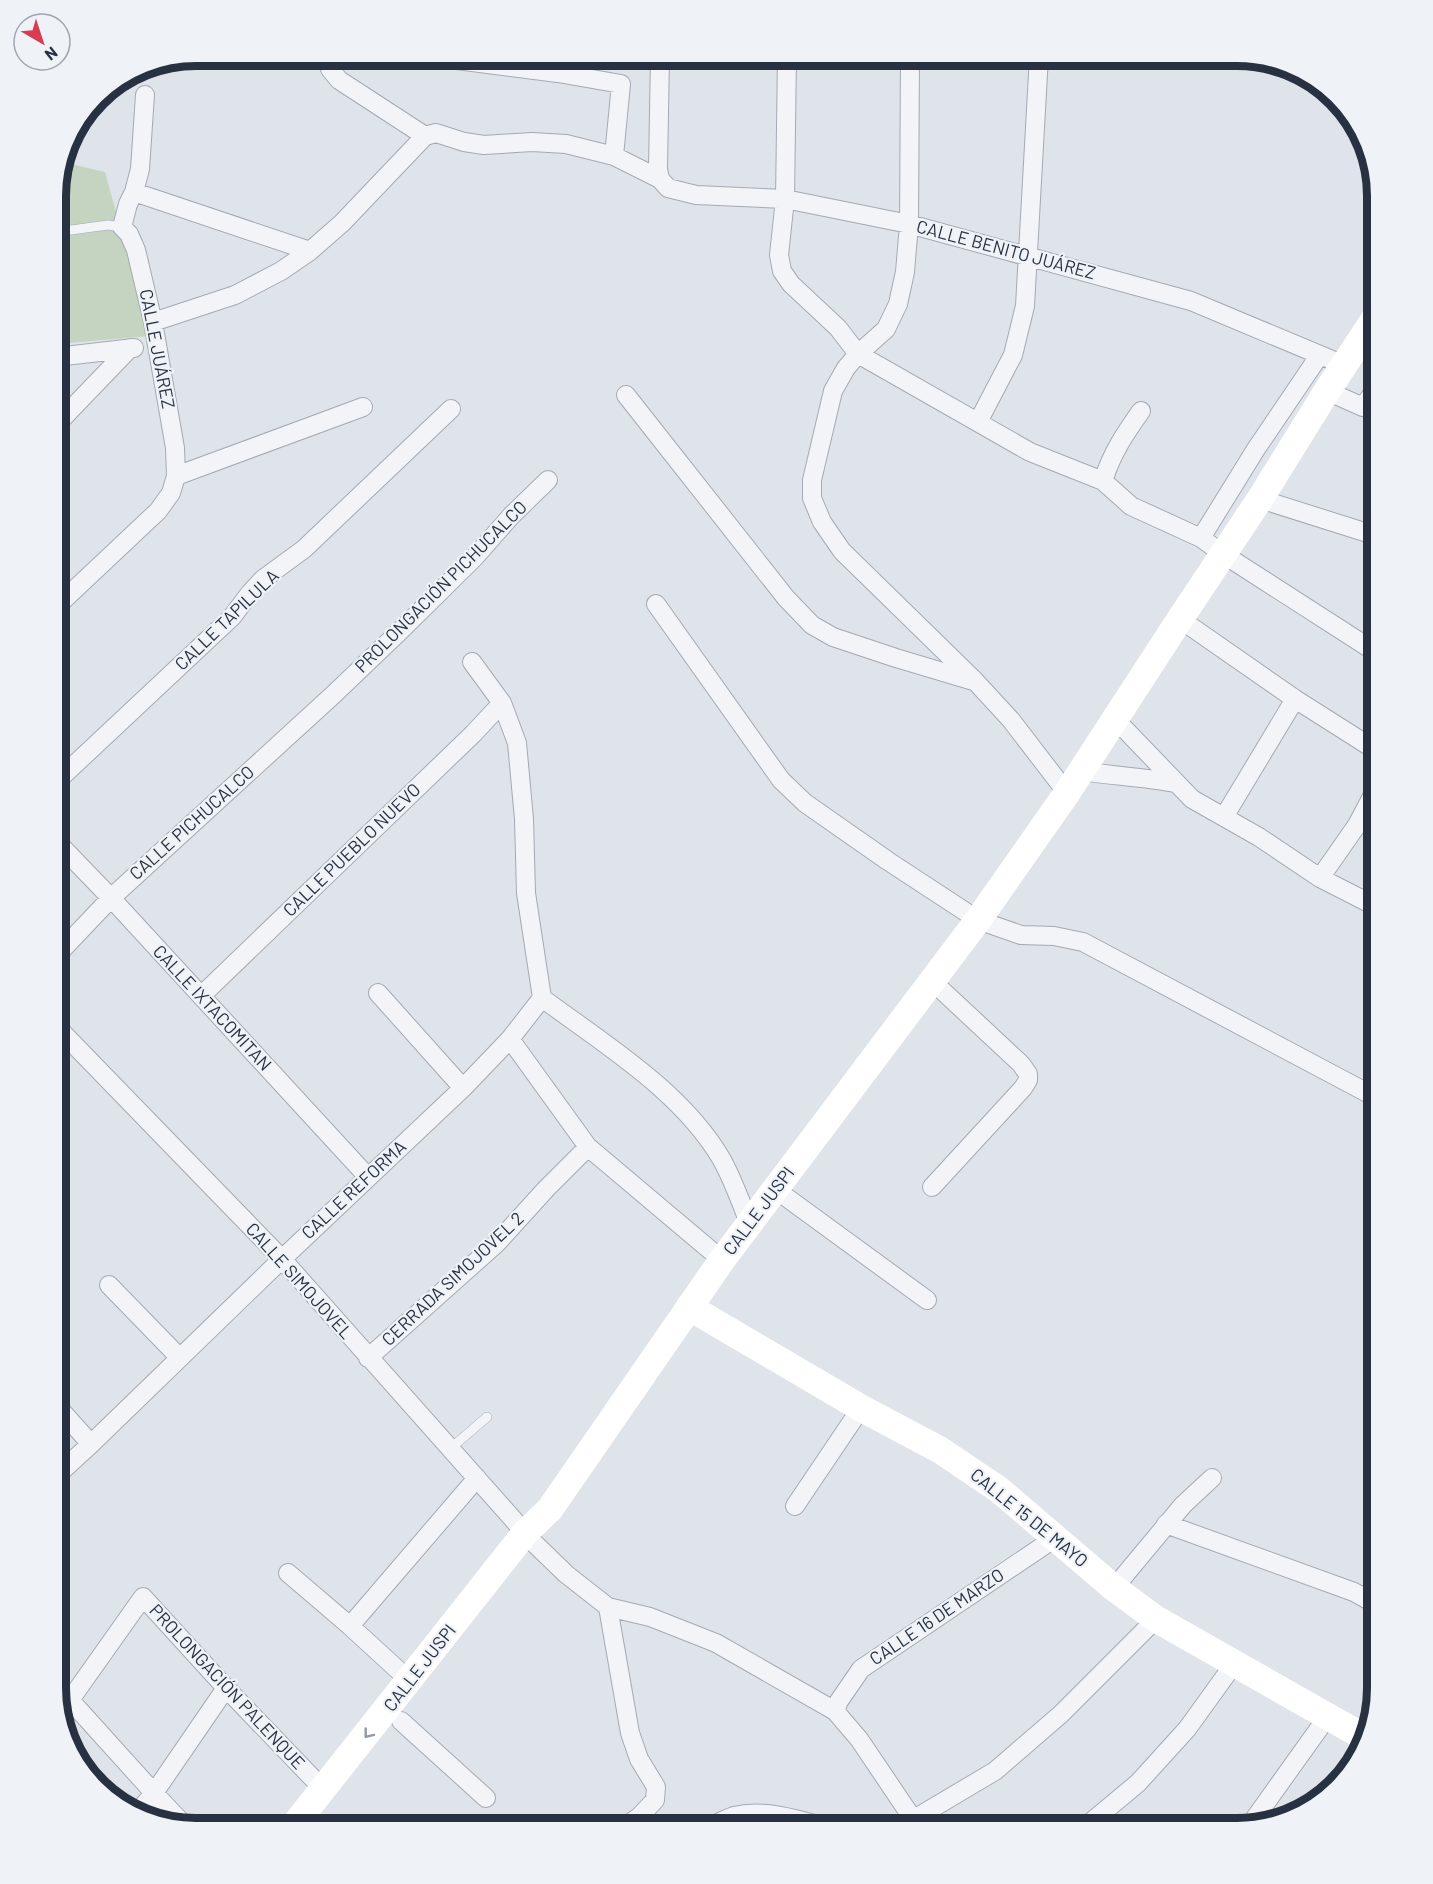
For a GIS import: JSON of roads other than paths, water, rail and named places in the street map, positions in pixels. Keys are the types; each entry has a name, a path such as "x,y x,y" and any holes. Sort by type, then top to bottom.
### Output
{"street":[{"path":"153,322 235,296 282,271 310,251 342,223 425,136 339,80 330,69 331,66"},
{"path":"504,66 621,84 614,156"},
{"path":"660,66 660,179"},
{"path":"787,66 784,199 778,255 782,271 791,284 838,328 858,354 1030,452 1103,481 1131,506 1201,538 1367,647"},
{"path":"910,66 909,224 905,272 898,304 886,329 846,368 834,391 812,480 812,498 822,522 842,551 1075,782 1111,776 1143,777 1175,783"},
{"path":"978,422 1013,354 1025,306 1038,66"},
{"path":"122,227 140,169 145,94"},
{"name":"CALLE BENITO JUÁREZ","path":"425,136 436,133 464,142 484,145 532,142 566,144 614,156 660,179 668,188 696,195 784,199 909,224 1191,301 1331,361"},
{"path":"134,192 310,251"},
{"name":"CALLE JUÁREZ","path":"122,227 129,234 136,250 153,322 175,448 176,476"},
{"name":"CALLE JUSPI","path":"320,1818 453,1656 550,1509 722,1260 978,920 1075,782 1260,499 1327,391 1331,361 1367,325"},
{"path":"66,356 157,345"},
{"path":"66,415 130,348"},
{"path":"1201,538 1256,449 1331,361"},
{"path":"1327,391 1367,408"},
{"path":"626,395 773,582 812,625 844,641 975,681"},
{"path":"66,598 158,511 171,493 176,476 363,407"},
{"name":"CALLE TAPILULA","path":"66,773 232,617 263,579 304,549 451,409"},
{"path":"1103,481 1118,444 1140,411"},
{"name":"PROLONGACIÓN PICHUCALCO","path":"333,695 466,566 511,516 549,480"},
{"path":"1260,499 1367,533"},
{"path":"656,604 781,780 805,803 888,861 978,920 1021,935 1054,936 1083,942 1367,1093"},
{"path":"1180,619 1295,699 1367,745"},
{"path":"472,662 502,703 517,743 524,819 526,893 542,998 675,1100 700,1129 721,1160 749,1223"},
{"name":"CALLE PICHUCALCO","path":"66,945 111,898 333,695"},
{"path":"1224,817 1295,699"},
{"name":"CALLE PUEBLO NUEVO","path":"201,996 473,734 502,703"},
{"path":"1116,720 1192,799 1259,837 1320,878 1367,902"},
{"path":"1320,878 1357,825 1367,806"},
{"name":"CALLE IXTACOMITAN","path":"66,851 367,1176"},
{"path":"932,981 1021,1064 1028,1074 1028,1080 1023,1088 932,1187"},
{"path":"378,993 463,1088"},
{"name":"CALLE REFORMA","path":"66,1467 367,1176 463,1088 510,1039 542,998"},
{"name":"CALLE SIMOJOVEL","path":"66,1036 282,1259 530,1539 566,1574 609,1606"},
{"path":"510,1039 588,1148 722,1260"},
{"name":"CERRADA SIMOJOVEL 2","path":"368,1358 497,1244 546,1189 588,1148"},
{"path":"775,1189 927,1300"},
{"path":"109,1284 179,1357"},
{"name":"CALLE 15 DE MAYO","path":"689,1307 861,1408 940,1450 999,1489 1114,1588 1156,1618 1359,1734"},
{"path":"795,1506 861,1408"},
{"path":"66,1416 91,1444"},
{"path":"350,1626 477,1478"},
{"path":"1114,1588 1183,1505 1212,1479"},
{"path":"1166,1524 1354,1592 1367,1599"},
{"name":"CALLE 16 DE MARZO","path":"835,1711 839,1701 861,1669 1055,1538"},
{"name":"CALLE JUSPI","path":"315,1818 324,1790 410,1681 530,1539"},
{"path":"288,1573 410,1681"},
{"name":"PROLONGACIÓN PALENQUE","path":"154,1794 70,1700 143,1597 324,1790"},
{"path":"646,1818 655,1800 656,1787 639,1759 630,1733 609,1606 650,1617 716,1643 835,1711 859,1739 906,1818"},
{"path":"923,1818 995,1771 1061,1714 1156,1618"},
{"path":"1096,1818 1138,1784 1187,1729 1234,1664"},
{"path":"142,1806 154,1794 226,1688"},
{"path":"1256,1817 1328,1716"},
{"path":"401,1721 486,1798"},
{"path":"154,1794 176,1816"},
{"path":"729,1818 747,1814 778,1814 793,1818"}],"lane":[{"path":"66,231 108,225 122,227"},
{"path":"451,1448 487,1417"}]}
